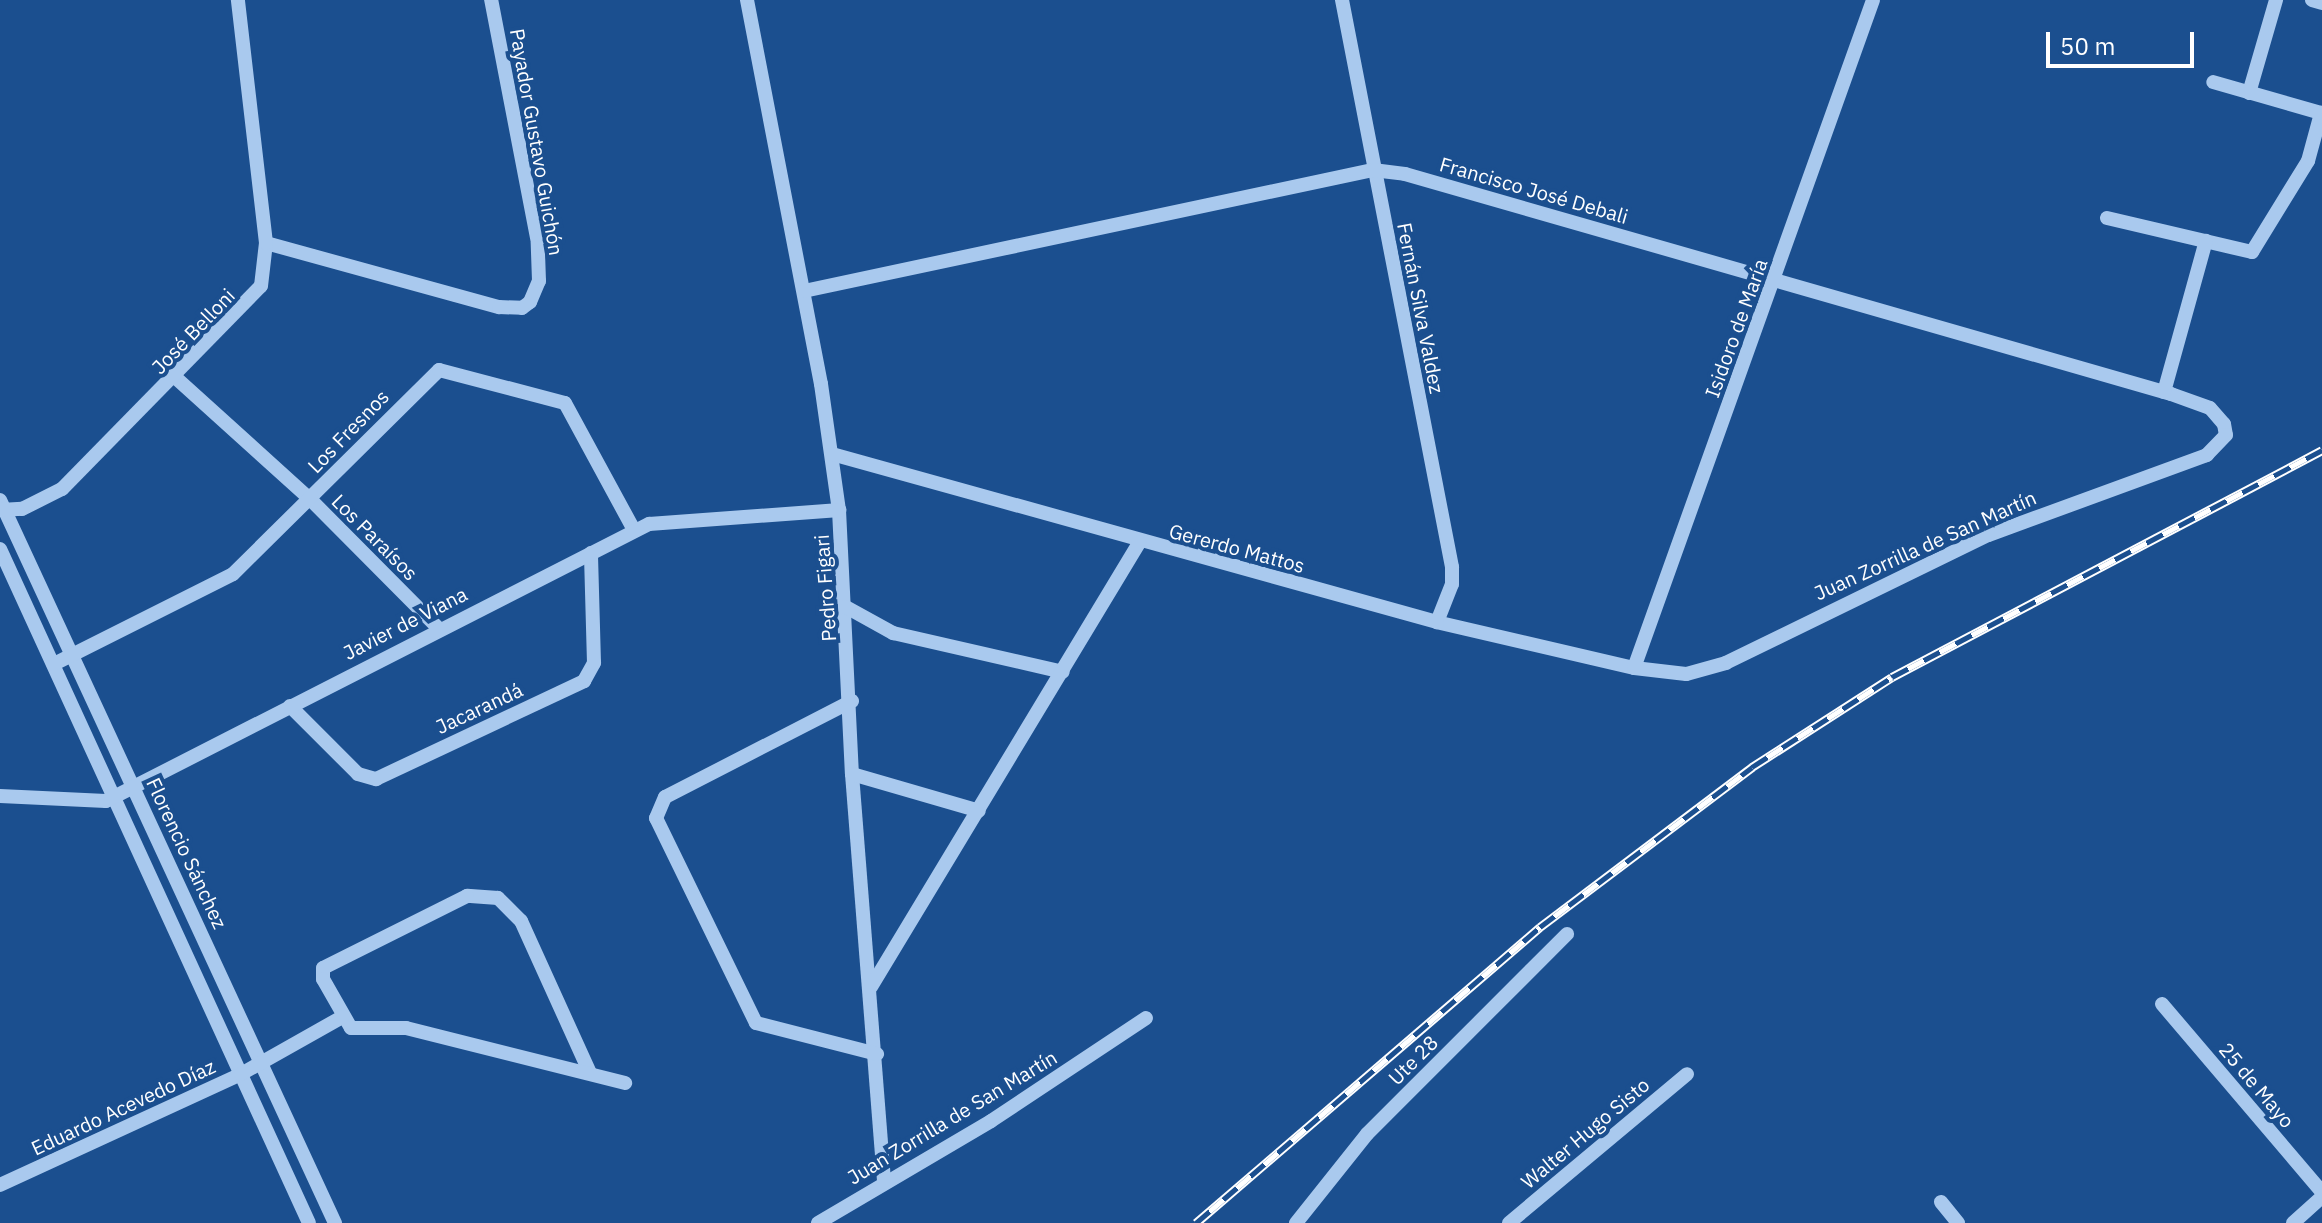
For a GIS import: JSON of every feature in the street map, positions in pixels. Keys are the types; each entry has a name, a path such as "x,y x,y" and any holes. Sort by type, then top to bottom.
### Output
{"street":[{"name":"José Belloni","path":"1,507 22,509 62,489 253,298 265,273 266,243 238,0"},
{"name":"Payador Gustavo Guichón","path":"266,243 499,307 522,308 530,302 539,281 538,243 491,0"},
{"name":"Pedro Figari","path":"747,0 804,291 839,510 852,701 852,774 877,1054 884,1180"},
{"name":"Fernán Silva Valdez","path":"1342,0 1452,567 1452,584 1437,622"},
{"name":"Isidoro de María","path":"1634,668 1776,279 1873,0"},
{"path":"2249,93 2276,0"},
{"path":"2312,0 2322,3"},
{"path":"2107,218 2252,252 2308,161 2321,113 2213,82"},
{"name":"Francisco José Debali","path":"804,291 1373,170 1405,174 2164,392 2210,408 2224,424 2226,435"},
{"path":"2164,392 2206,241"},
{"name":"Los Fresnos","path":"54,664 233,574 432,375 450,370 565,403 634,530"},
{"name":"Los Paraísos","path":"176,378 310,499 438,628"},
{"name":"Juan Zorrilla de San Martín","path":"1634,668 1686,674 1726,663 1975,541 2207,455 2226,435"},
{"name":"Gererdo Mattos","path":"832,454 1139,543 1437,622 1634,668"},
{"name":"Florencio Sánchez","path":"1,507 134,786 335,1223"},
{"name":"Javier de Viana","path":"0,796 96,802 115,797 438,628 634,530 660,521 839,510"},
{"path":"871,988 1139,543"},
{"name":"Florencio Sánchez","path":"0,549 309,1223"},
{"name":"Jacarandá","path":"290,706 358,774 376,779 584,681 591,673 595,652 591,553"},
{"path":"846,607 893,633 1063,672"},
{"path":"852,701 665,797 656,818 756,1023 877,1054"},
{"path":"852,774 979,811"},
{"path":"590,1073 521,921 511,907 490,896 467,896 327,964 323,979 342,1017 360,1031 406,1028 625,1083"},
{"name":"Ute 28","path":"1296,1223 1367,1134 1567,934"},
{"name":"25 de Mayo","path":"2162,1004 2322,1194"},
{"name":"Eduardo Acevedo Díaz","path":"0,1185 241,1074 342,1017"},
{"name":"Juan Zorrilla de San Martín","path":"818,1223 884,1180 991,1121 1146,1018"},
{"name":"Walter Hugo Sisto","path":"1509,1223 1687,1074"},
{"path":"2293,1223 2322,1194"},
{"path":"1941,1202 1958,1223"}],"railway":[{"path":"1196,1223 1540,927 1752,767 1892,677 2322,450"}]}
